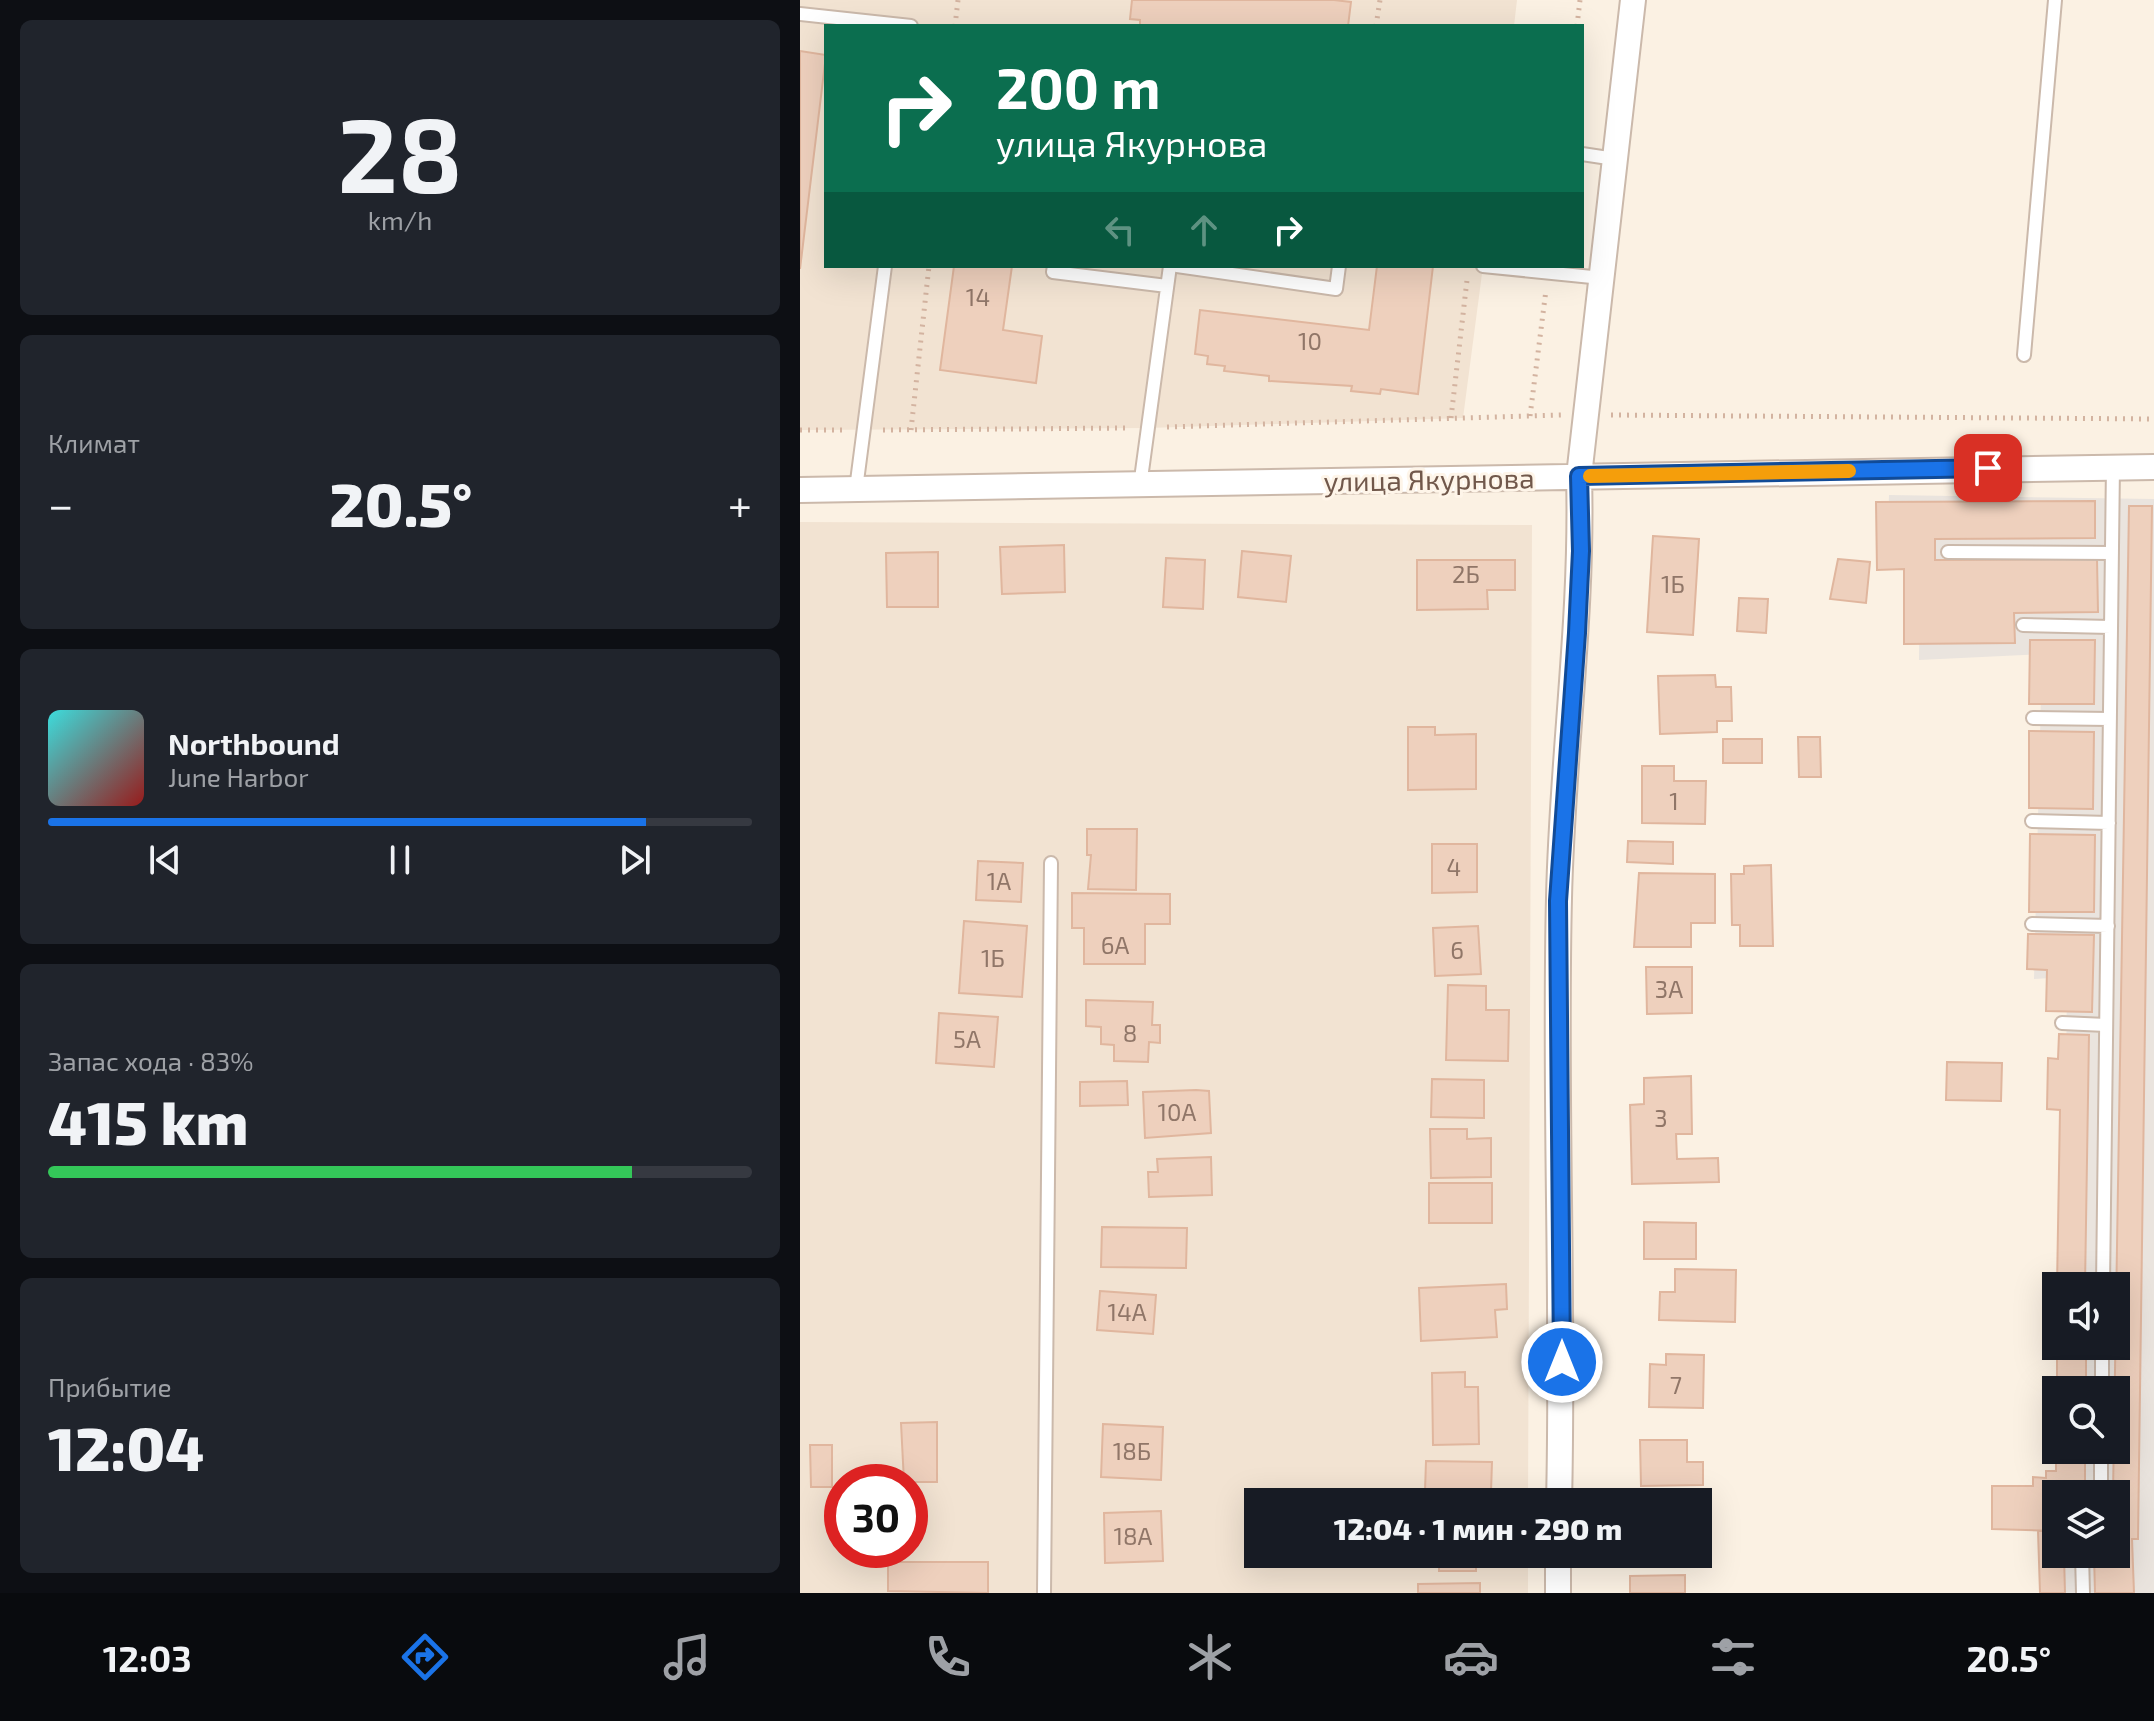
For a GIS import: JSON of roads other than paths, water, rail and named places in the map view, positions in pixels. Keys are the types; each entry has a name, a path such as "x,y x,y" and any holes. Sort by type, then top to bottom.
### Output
{"street":[{"path":"1559,1488 1562,1362 1558,901 1578,613 1579,476 1633,0"},
{"name":"улица Якурнова","path":"800,490 1140,486 2113,465 2154,467"},
{"path":"1558,1568 1558,1593"}],"lane":[{"path":"2024,355 2055,0"},
{"path":"800,14 892,24"},
{"path":"1584,154 1615,159"},
{"path":"856,489 885,268"},
{"path":"1054,268 1053,272 1167,286"},
{"path":"1140,486 1170,268"},
{"path":"1191,268 1336,289 1339,268"},
{"path":"1502,268 1602,278"},
{"path":"2103,1272 2113,465"},
{"path":"1948,552 2112,553"},
{"path":"2023,625 2111,627"},
{"path":"2033,718 2110,719"},
{"path":"2032,821 2109,823"},
{"path":"1044,1593 1051,863"},
{"path":"2032,924 2108,926"},
{"path":"2062,1023 2106,1025"},
{"path":"2082,1568 2083,1593"}]}
